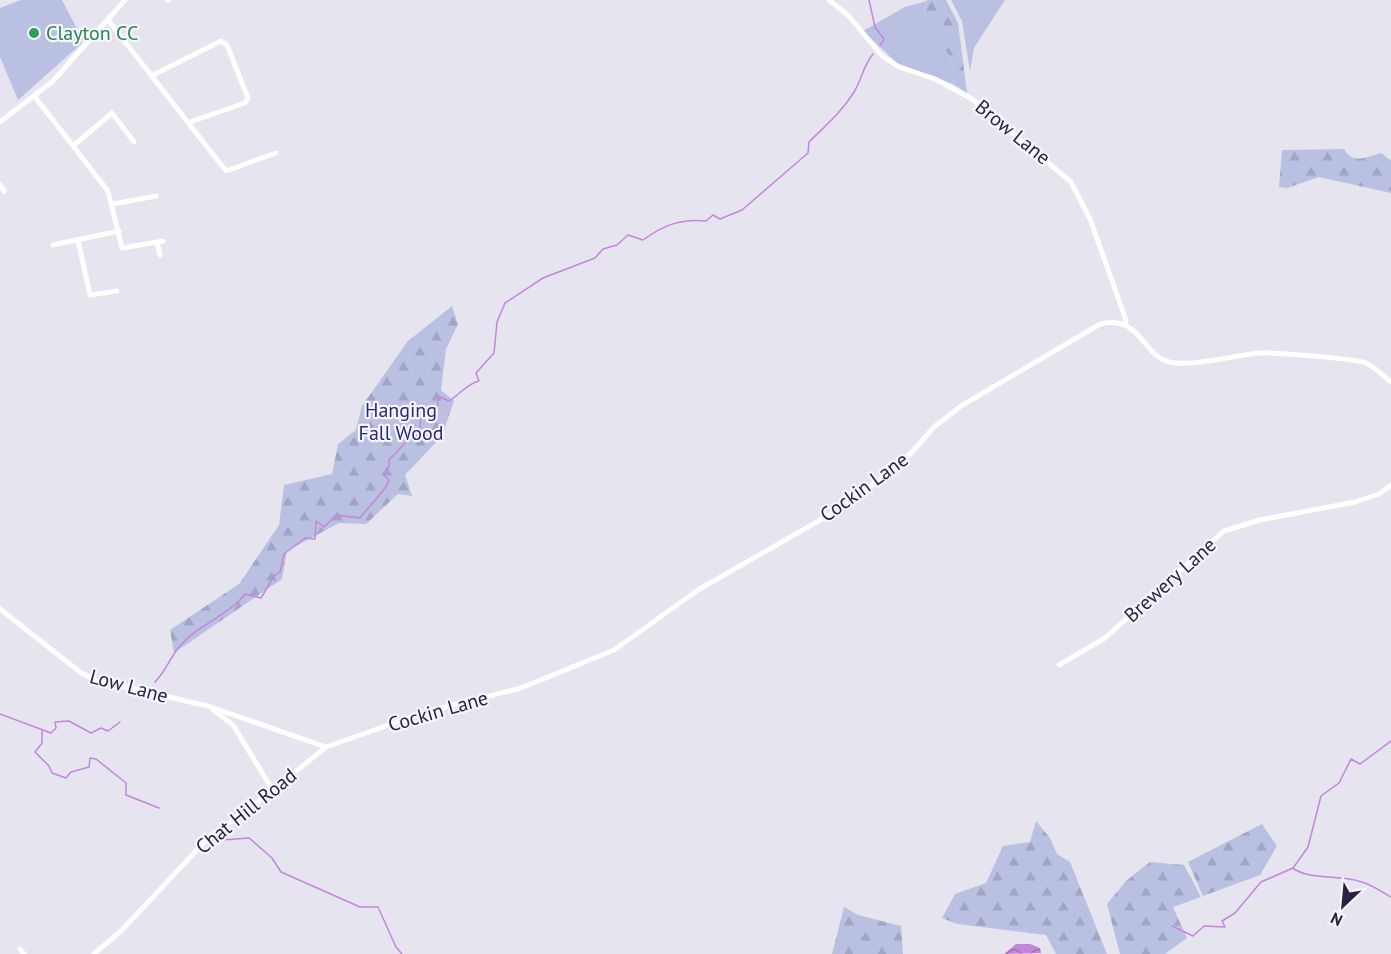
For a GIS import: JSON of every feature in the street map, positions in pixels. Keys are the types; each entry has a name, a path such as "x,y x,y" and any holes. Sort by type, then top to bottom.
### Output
{"street":[{"path":"0,122 35,97 125,0"},
{"name":"Brow Lane","path":"829,0 848,15 882,56 899,67 956,89 972,99 1071,182 1090,219 1126,320 1125,324"},
{"path":"108,20 190,122 226,171 276,153"},
{"path":"153,75 221,41 227,45 248,98 245,103 190,122"},
{"path":"35,97 108,191 122,248 160,241 160,255"},
{"path":"73,146 112,112 134,142"},
{"path":"113,204 156,196"},
{"path":"53,245 119,231"},
{"path":"78,240 90,295 117,291"},
{"name":"Cockin Lane","path":"326,747 426,712 521,688 614,650 698,590 841,508 896,466 934,428 961,406 1100,324 1114,322 1125,324"},
{"path":"1125,324 1136,331 1155,354 1165,362 1200,362 1263,353 1365,362 1391,382"},
{"name":"Brewery Lane","path":"1059,665 1105,638 1224,531 1260,520 1355,502 1379,494 1391,485"},
{"name":"Low Lane","path":"0,609 80,672 95,680 208,706 326,747"},
{"name":"Low Lane","path":"208,706 227,720 239,734 272,789"},
{"path":"227,720 231,714"},
{"name":"Chat Hill Road","path":"94,954 122,930 210,836 326,747"}],"green space":[{"name":"Clayton CC","path":"21,0 62,0 82,38 81,44 18,100 0,57 0,8"},
{"path":"927,0 934,0 939,10 947,14 960,38 967,93 953,84 955,70 947,52 938,44 934,31 923,19"},
{"path":"934,0 946,0 958,23 960,38 947,14 939,10"},
{"path":"951,0 1005,0 974,48 970,71 962,21"},
{"path":"927,1 923,19 934,31 938,44 947,52 955,70 953,84 897,63 863,31 905,7"},
{"path":"1344,149 1351,157 1365,158 1381,153 1391,161 1391,193 1319,177 1287,188 1279,187 1282,150"},
{"name":"Hanging Fall Wood","path":"452,306 458,324 446,349 441,390 454,401 442,436 405,475 412,496 398,494 366,524 339,523 287,551 282,579 174,653 170,630 239,584 279,525 284,485 332,474 338,444 356,430 362,406 408,341"},
{"path":"1036,821 1050,838 1057,854 1070,862 1107,954 1056,954 1046,935 957,924 942,918 955,894 986,883 1003,846 1030,842"},
{"path":"1262,824 1277,846 1260,875 1203,896 1188,862"},
{"path":"1150,862 1184,865 1201,897 1173,907 1187,938 1165,954 1120,954 1107,904 1126,881"},
{"path":"844,907 858,915 901,926 903,954 832,954"}],"water":[{"path":"1016,944 1030,944 1040,948 1041,953 1004,954"}],"waterway":[{"path":"869,0 875,27 884,39 880,46"},
{"path":"155,682 186,639 238,602 245,594 261,598 274,576 280,572 284,554 305,538 315,539 316,521 324,527 336,515 360,518 387,484 389,480 383,474 389,467 389,460 407,441 419,434 421,418 433,414 438,405 438,396 449,401 479,381 476,373 494,353 497,322 505,303 543,278 595,258 603,249 617,245 628,235 643,240 672,224 706,221 713,215 720,219 742,210 808,153 809,142 833,119 849,99 873,54"},
{"path":"0,714 51,733 56,728 55,722 69,721 91,733 101,728 108,731 120,722"},
{"path":"42,731 42,743 35,752 49,766 52,773 66,778 71,772 89,767 90,758 96,759 126,783 126,795 159,808"},
{"path":"1172,926 1193,936 1204,926 1225,927 1222,921 1235,913 1261,882 1293,868 1308,847 1321,796 1339,783 1351,759 1360,764 1391,741"},
{"path":"217,837 222,840 249,838 272,858 281,872 360,907 378,907 396,947 402,954"},
{"path":"1294,869 1310,875 1362,882 1391,897"}],"place":[{"name":"Clayton CC","path":"34,33"}]}
